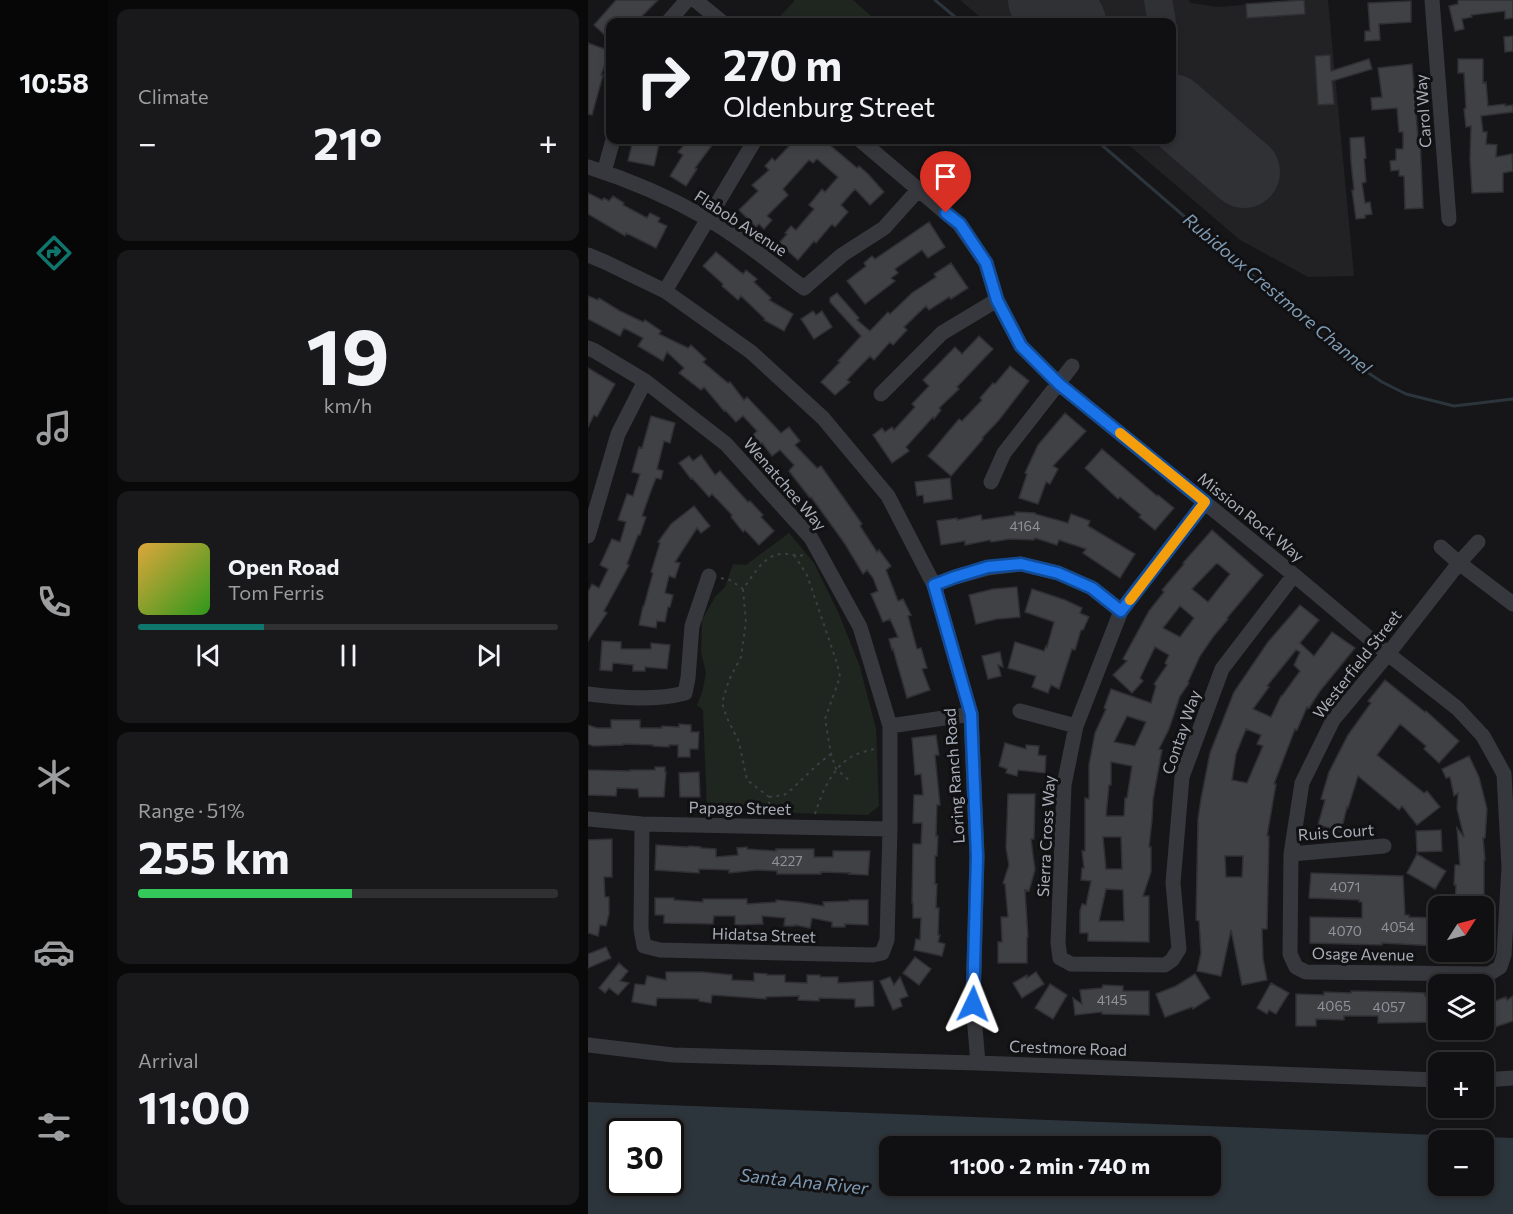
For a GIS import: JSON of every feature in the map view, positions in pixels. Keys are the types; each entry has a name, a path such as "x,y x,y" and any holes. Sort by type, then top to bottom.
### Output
{"street":[{"path":"671,18 687,0"},
{"path":"695,0 717,18"},
{"name":"Carol Way","path":"1432,0 1449,219"},
{"path":"604,172 612,144"},
{"path":"665,291 753,144"},
{"name":"Mission Rock Way","path":"865,144 960,224 986,263 997,300 1021,346 1059,384 1457,708 1483,736 1504,774 1509,867 1504,955 1500,967"},
{"name":"Flabob Avenue","path":"588,167 657,193 708,219 804,288 842,255 884,228 919,189"},
{"name":"Loring Ranch Road","path":"588,255 665,291 751,352 823,418 888,496 934,585 971,714 977,856 973,1004 978,1063"},
{"path":"881,394 942,333 997,300"},
{"name":"Wenatchee Way","path":"588,348 645,381 726,444 811,538 860,627 890,726 887,940 882,953"},
{"path":"991,482 1004,453 1072,366"},
{"path":"588,536 618,434 645,381"},
{"name":"Sierra Cross Way","path":"1060,958 1058,943 1064,785 1076,726 1121,611 1205,502"},
{"name":"Westerfield Street","path":"1296,967 1290,954 1291,854 1302,783 1333,720 1478,542"},
{"path":"1441,547 1513,604"},
{"path":"934,585 988,567 1021,564 1058,573 1092,588 1121,611"},
{"name":"Contay Way","path":"1060,958 1071,964 1165,965 1172,960 1179,949 1173,883 1182,777 1222,669 1294,575"},
{"path":"588,694 617,698 674,696 685,693 692,626 709,576"},
{"path":"1020,711 1076,726"},
{"path":"890,726 971,714"},
{"name":"Papago Street","path":"588,819 642,824 890,829"},
{"name":"Hidatsa Street","path":"642,824 641,929 644,946 660,950 873,956 882,953"},
{"name":"Ruis Court","path":"1291,854 1384,846"},
{"name":"Osage Avenue","path":"1296,967 1306,972 1489,974 1500,967"},
{"name":"Crestmore Road","path":"588,1045 673,1055 978,1063 1428,1080"},
{"path":"1494,1079 1513,1078"}],"path":[{"path":"817,548 802,556 782,554 772,556 758,568 743,589 746,622 741,657 729,680 722,703 739,742 747,780 769,797 784,795 831,754"},
{"path":"794,555 807,575 837,663 840,677 825,719 836,769 850,781"},
{"path":"709,576 730,580 743,589"},
{"path":"815,814 819,801 836,769 852,756 874,749"},
{"path":"769,797 769,826"}],"shaded area":[{"path":"795,0 853,0 873,18 779,18"},
{"path":"960,0 1188,0 1191,3 1218,7 1328,0 1354,276 1308,277 1240,240 1128,144 1176,144 1176,18 981,18"},
{"path":"789,533 814,563 839,614 860,667 876,729 879,806 868,815 707,811 703,710 697,705 706,673 701,652 702,620 715,597 725,587 733,564 746,565"}],"water":[{"name":"Santa Ana River","path":"588,1102 1428,1135 1428,1196 1494,1196 1494,1137 1513,1138 1513,1214 588,1214"}],"building":[{"path":"616,0 658,0 640,18 606,18 606,36 594,25"},
{"path":"1304,0 1305,14 1247,18 1246,4"},
{"path":"1458,0 1513,0 1513,18 1505,19 1505,11 1471,15 1472,17 1462,19 1464,29 1455,31 1449,6 1458,4"},
{"path":"1411,1 1411,22 1379,24 1380,40 1365,41 1365,31 1370,31 1368,3"},
{"path":"1513,36 1513,51 1505,52 1504,37"},
{"path":"588,43 606,50 606,62 592,115 588,114"},
{"path":"1330,55 1331,71 1369,59 1372,69 1332,81 1334,104 1318,105 1315,56"},
{"path":"1458,59 1483,59 1483,83 1486,82 1488,106 1513,105 1513,112 1481,116 1483,132 1487,132 1486,144 1497,145 1496,157 1512,154 1513,171 1503,173 1503,192 1472,193 1471,126 1466,127 1464,73 1458,73"},
{"path":"1412,64 1418,138 1420,138 1423,208 1405,209 1404,176 1399,176 1399,170 1391,171 1390,161 1396,160 1396,149 1403,149 1403,132 1399,132 1397,108 1372,110 1371,98 1382,97 1378,68"},
{"path":"1364,137 1366,182 1362,183 1365,203 1370,202 1372,214 1356,219 1352,190 1354,190 1350,138"},
{"path":"632,144 659,144 654,166 628,161"},
{"path":"685,144 713,144 695,168 697,169 686,186 670,176 683,155 678,152"},
{"path":"786,144 829,144 857,168 859,166 884,192 870,205 855,189 841,205 848,212 835,227 832,224 816,243 814,241 798,260 779,243 791,226 796,230 814,209 809,205 822,189 825,192 838,177 817,159 813,163 809,160 783,189 788,195 767,216 772,220 764,229 759,224 756,227 739,210 758,191 752,185 769,170 765,166 772,158 775,161 789,146"},
{"path":"588,193 609,201 613,196 624,203 623,205 647,218 650,213 660,218 658,222 667,226 656,248 626,233 625,236 588,214"},
{"path":"929,222 945,247 928,258 922,250 895,269 898,273 891,278 895,281 865,304 847,281 866,266 864,263 872,256 875,259"},
{"path":"716,252 743,274 746,270 757,279 754,282 771,298 769,300 793,314 784,331 764,320 741,296 738,300 703,266"},
{"path":"951,263 968,288 929,310 926,306 904,327 907,330 893,345 890,342 874,360 870,356 847,380 850,382 835,395 821,382 861,336 830,302 830,298 837,293 859,318 857,320 870,331 888,312 890,314 912,293 936,277 934,274"},
{"path":"588,296 598,300 599,298 643,322 645,320 661,331 659,334 688,348 691,345 706,359 703,362 728,383 730,382 744,400 747,397 781,433 789,427 800,441 795,445 817,468 821,466 862,524 860,526 877,552 879,550 891,566 886,570 898,601 903,599 911,615 908,616 917,649 921,648 927,668 922,669 930,690 907,698 889,639 898,637 890,619 883,622 871,594 878,591 873,578 867,570 863,574 830,523 789,471 794,465 780,450 772,456 753,435 757,431 743,416 736,422 704,387 701,390 679,373 684,368 667,352 663,361 638,346 643,338 624,328 620,336 588,319"},
{"path":"813,311 816,315 822,311 832,327 814,339 801,319"},
{"path":"979,336 993,349 957,387 959,389 939,408 941,410 934,419 933,417 906,447 909,451 892,463 873,435 882,428 885,432 892,427 894,430 915,407 912,404 929,386 923,380 955,347 962,354"},
{"path":"1010,366 1029,381 951,476 928,456 959,419 962,421 982,400 980,398"},
{"path":"588,368 615,384 597,417 594,415 588,427"},
{"path":"1065,413 1086,431 1053,466 1058,469 1050,484 1046,482 1038,504 1019,498 1027,474 1025,473 1038,445"},
{"path":"651,416 675,423 670,443 664,441 657,469 663,471 661,479 656,478 652,488 642,516 646,517 627,564 629,565 604,611 607,613 588,641 588,592 592,584 599,588 608,569 600,565 612,539 620,542 626,522 618,520 627,494 633,496 640,474 632,472"},
{"path":"1102,449 1174,508 1155,530 1139,517 1141,515 1120,497 1118,499 1085,468"},
{"path":"701,455 715,475 720,471 763,515 761,517 774,531 759,545 745,530 743,532 731,517 732,515 712,494 709,497 691,479 679,463 689,456 693,461"},
{"path":"950,478 952,499 924,503 923,495 917,496 915,482"},
{"path":"694,506 710,526 701,533 697,528 675,562 680,563 675,578 669,576 665,593 673,595 665,622 657,621 656,628 639,625 660,543 658,542 671,524"},
{"path":"1015,512 1035,513 1068,523 1071,514 1090,521 1088,526 1135,554 1120,578 1083,553 1086,549 1059,540 1057,545 1035,538 1034,540 1010,539 991,542 990,540 965,545 965,541 941,545 937,521 981,515 982,520 1015,515"},
{"path":"1212,530 1263,575 1227,618 1200,656 1189,683 1180,696 1169,729 1159,749 1162,750 1153,799 1149,847 1151,847 1151,872 1143,896 1149,896 1149,942 1088,941 1088,933 1080,933 1080,911 1082,904 1086,905 1091,881 1081,880 1082,868 1084,868 1082,851 1085,851 1085,798 1089,799 1089,765 1095,733 1106,709 1104,708 1111,689 1151,703 1156,686 1154,684 1167,665 1165,663 1169,655 1155,647 1140,678 1143,681 1132,693 1113,675 1127,661 1123,659 1149,611 1183,563","holes":["1216,564 1230,574 1208,602 1192,589","1180,606 1194,618 1180,637 1163,628","1127,716 1146,722 1135,746 1114,742","1111,762 1132,766 1127,798 1125,798 1124,816 1106,816 1109,785 1111,785","1103,837 1121,837 1122,869 1106,869","1106,889 1123,890 1124,921 1099,921"]},
{"path":"1017,587 1020,617 976,624 969,595 993,589"},
{"path":"1032,589 1082,608 1080,613 1089,617 1081,630 1075,650 1072,649 1059,689 1051,685 1048,693 1032,687 1036,676 1008,668 1015,642 1044,651 1047,647 1054,622 1025,612"},
{"path":"1300,605 1319,620 1300,643 1314,656 1332,632 1355,648 1309,708 1307,707 1297,730 1295,729 1274,784 1276,784 1267,836 1269,836 1267,929 1262,929 1263,959 1267,980 1242,985 1231,930 1221,976 1197,971 1201,953 1199,921 1196,920 1198,819 1210,753 1234,692 1268,642","holes":["1296,650 1300,652 1294,665 1300,671 1281,696 1271,717 1253,709 1269,687 1267,686","1246,729 1261,735 1257,744 1263,746 1247,783 1232,780 1236,754","1225,856 1243,856 1242,877 1226,877"]},
{"path":"602,641 621,642 621,649 651,649 651,643 670,645 667,669 645,667 645,671 633,671 633,665 613,663 612,671 600,670"},
{"path":"1000,652 1003,667 998,665 1001,676 988,679 982,656"},
{"path":"1385,680 1426,711 1459,741 1439,763 1424,749 1426,746 1400,724 1377,755 1424,793 1427,791 1440,807 1417,825 1402,806 1399,810 1358,776 1341,831 1318,825 1325,800 1321,799 1329,772 1348,735 1371,703 1368,701"},
{"path":"611,720 640,720 640,728 691,725 691,732 699,732 698,749 690,749 690,757 678,757 678,745 669,745 669,747 623,744 593,746 588,744 588,725 597,728 611,728"},
{"path":"936,735 939,755 935,755 940,805 937,805 935,884 937,884 936,908 939,908 938,942 945,944 942,956 914,950 916,939 920,940 921,918 913,918 912,903 913,844 921,844 922,823 913,823 914,795 923,795 921,774 915,775 912,738"},
{"path":"1005,743 1026,749 1026,745 1039,746 1038,755 1046,756 1045,773 1018,770 1017,776 1006,773 1007,769 999,766"},
{"path":"1469,756 1479,777 1487,809 1485,838 1483,838 1484,896 1455,896 1455,865 1460,865 1457,828 1464,837 1457,809 1458,793 1454,796 1450,777 1446,778 1442,769"},
{"path":"655,767 665,767 664,797 639,797 638,789 617,788 616,796 588,795 588,770 655,770"},
{"path":"699,772 700,797 680,797 679,773"},
{"path":"1008,794 1035,794 1034,839 1031,839 1035,870 1029,891 1025,890 1027,963 998,963 998,942 1002,942 1001,917 1008,917 1005,884 1003,883 1009,865 1006,848"},
{"path":"1441,830 1442,851 1417,852 1416,831"},
{"path":"612,839 612,877 604,877 605,897 609,897 609,914 606,926 600,925 598,936 588,933 588,840"},
{"path":"656,845 716,849 716,857 738,855 737,848 747,847 747,849 776,851 776,849 814,849 814,857 833,857 833,851 870,851 868,875 821,872 821,874 777,874 777,871 757,870 729,873 729,870 699,869 699,873 655,870"},
{"path":"1417,854 1446,871 1435,889 1407,873"},
{"path":"1311,873 1403,876 1405,915 1428,918 1428,946 1310,943 1310,917 1362,918 1362,902 1309,898"},
{"path":"655,898 703,902 703,899 747,899 747,904 776,902 776,900 824,906 823,902 868,900 868,925 845,924 845,927 832,927 832,922 812,918 810,928 795,925 784,926 785,918 762,916 763,924 735,925 735,916 714,916 713,924 664,923 664,915 655,915"},
{"path":"606,947 611,958 588,968 588,954"},
{"path":"915,957 931,969 919,985 903,973"},
{"path":"619,963 628,971 620,981 629,983 618,995 609,988 605,993 599,988"},
{"path":"666,972 732,975 732,980 754,981 754,973 785,975 785,982 807,983 807,975 838,977 838,983 873,981 874,1006 855,1007 855,999 798,1000 799,996 766,997 766,999 712,995 711,1003 699,1001 699,999 657,998 656,1006 632,1002 635,984 645,985 647,976 666,980"},
{"path":"1036,972 1044,984 1022,998 1013,983"},
{"path":"1195,974 1210,998 1193,1009 1192,1007 1165,1017 1156,994 1176,986"},
{"path":"890,977 894,985 900,977 908,996 900,999 902,1006 893,1010 880,981"},
{"path":"1271,983 1289,993 1276,1014 1269,1010 1267,1014 1257,1008"},
{"path":"1050,984 1067,995 1053,1019 1035,1008"},
{"path":"1103,985 1123,986 1123,991 1149,991 1149,1015 1102,1014 1102,1012 1075,1015 1073,998 1082,1004 1080,990 1102,988"},
{"path":"1351,991 1425,993 1425,996 1428,996 1428,1022 1378,1023 1378,1016 1344,1016 1344,1020 1316,1019 1316,1026 1296,1026 1296,994 1351,993"},
{"path":"1513,996 1513,1021 1495,1027 1494,1001 1506,997 1507,1000"}],"waterway":[{"name":"Rubidoux Crestmore Channel","path":"935,0 956,18"},
{"name":"Rubidoux Crestmore Channel","path":"1101,144 1355,364 1382,382 1406,394 1454,406 1513,399"}],"taxiway":[{"path":"1158,0 1161,18"}],"runway":[{"path":"1044,0 1065,18"},
{"path":"1176,113 1244,172"}],"slow traffic":[{"path":"1120,433 1205,502 1130,600"}],"route":[{"path":"946,213 960,224 986,263 997,300 1021,346 1059,384 1205,502 1121,611 1092,588 1058,573 1021,564 988,567 934,585 971,714 977,856 973,1004"}]}
